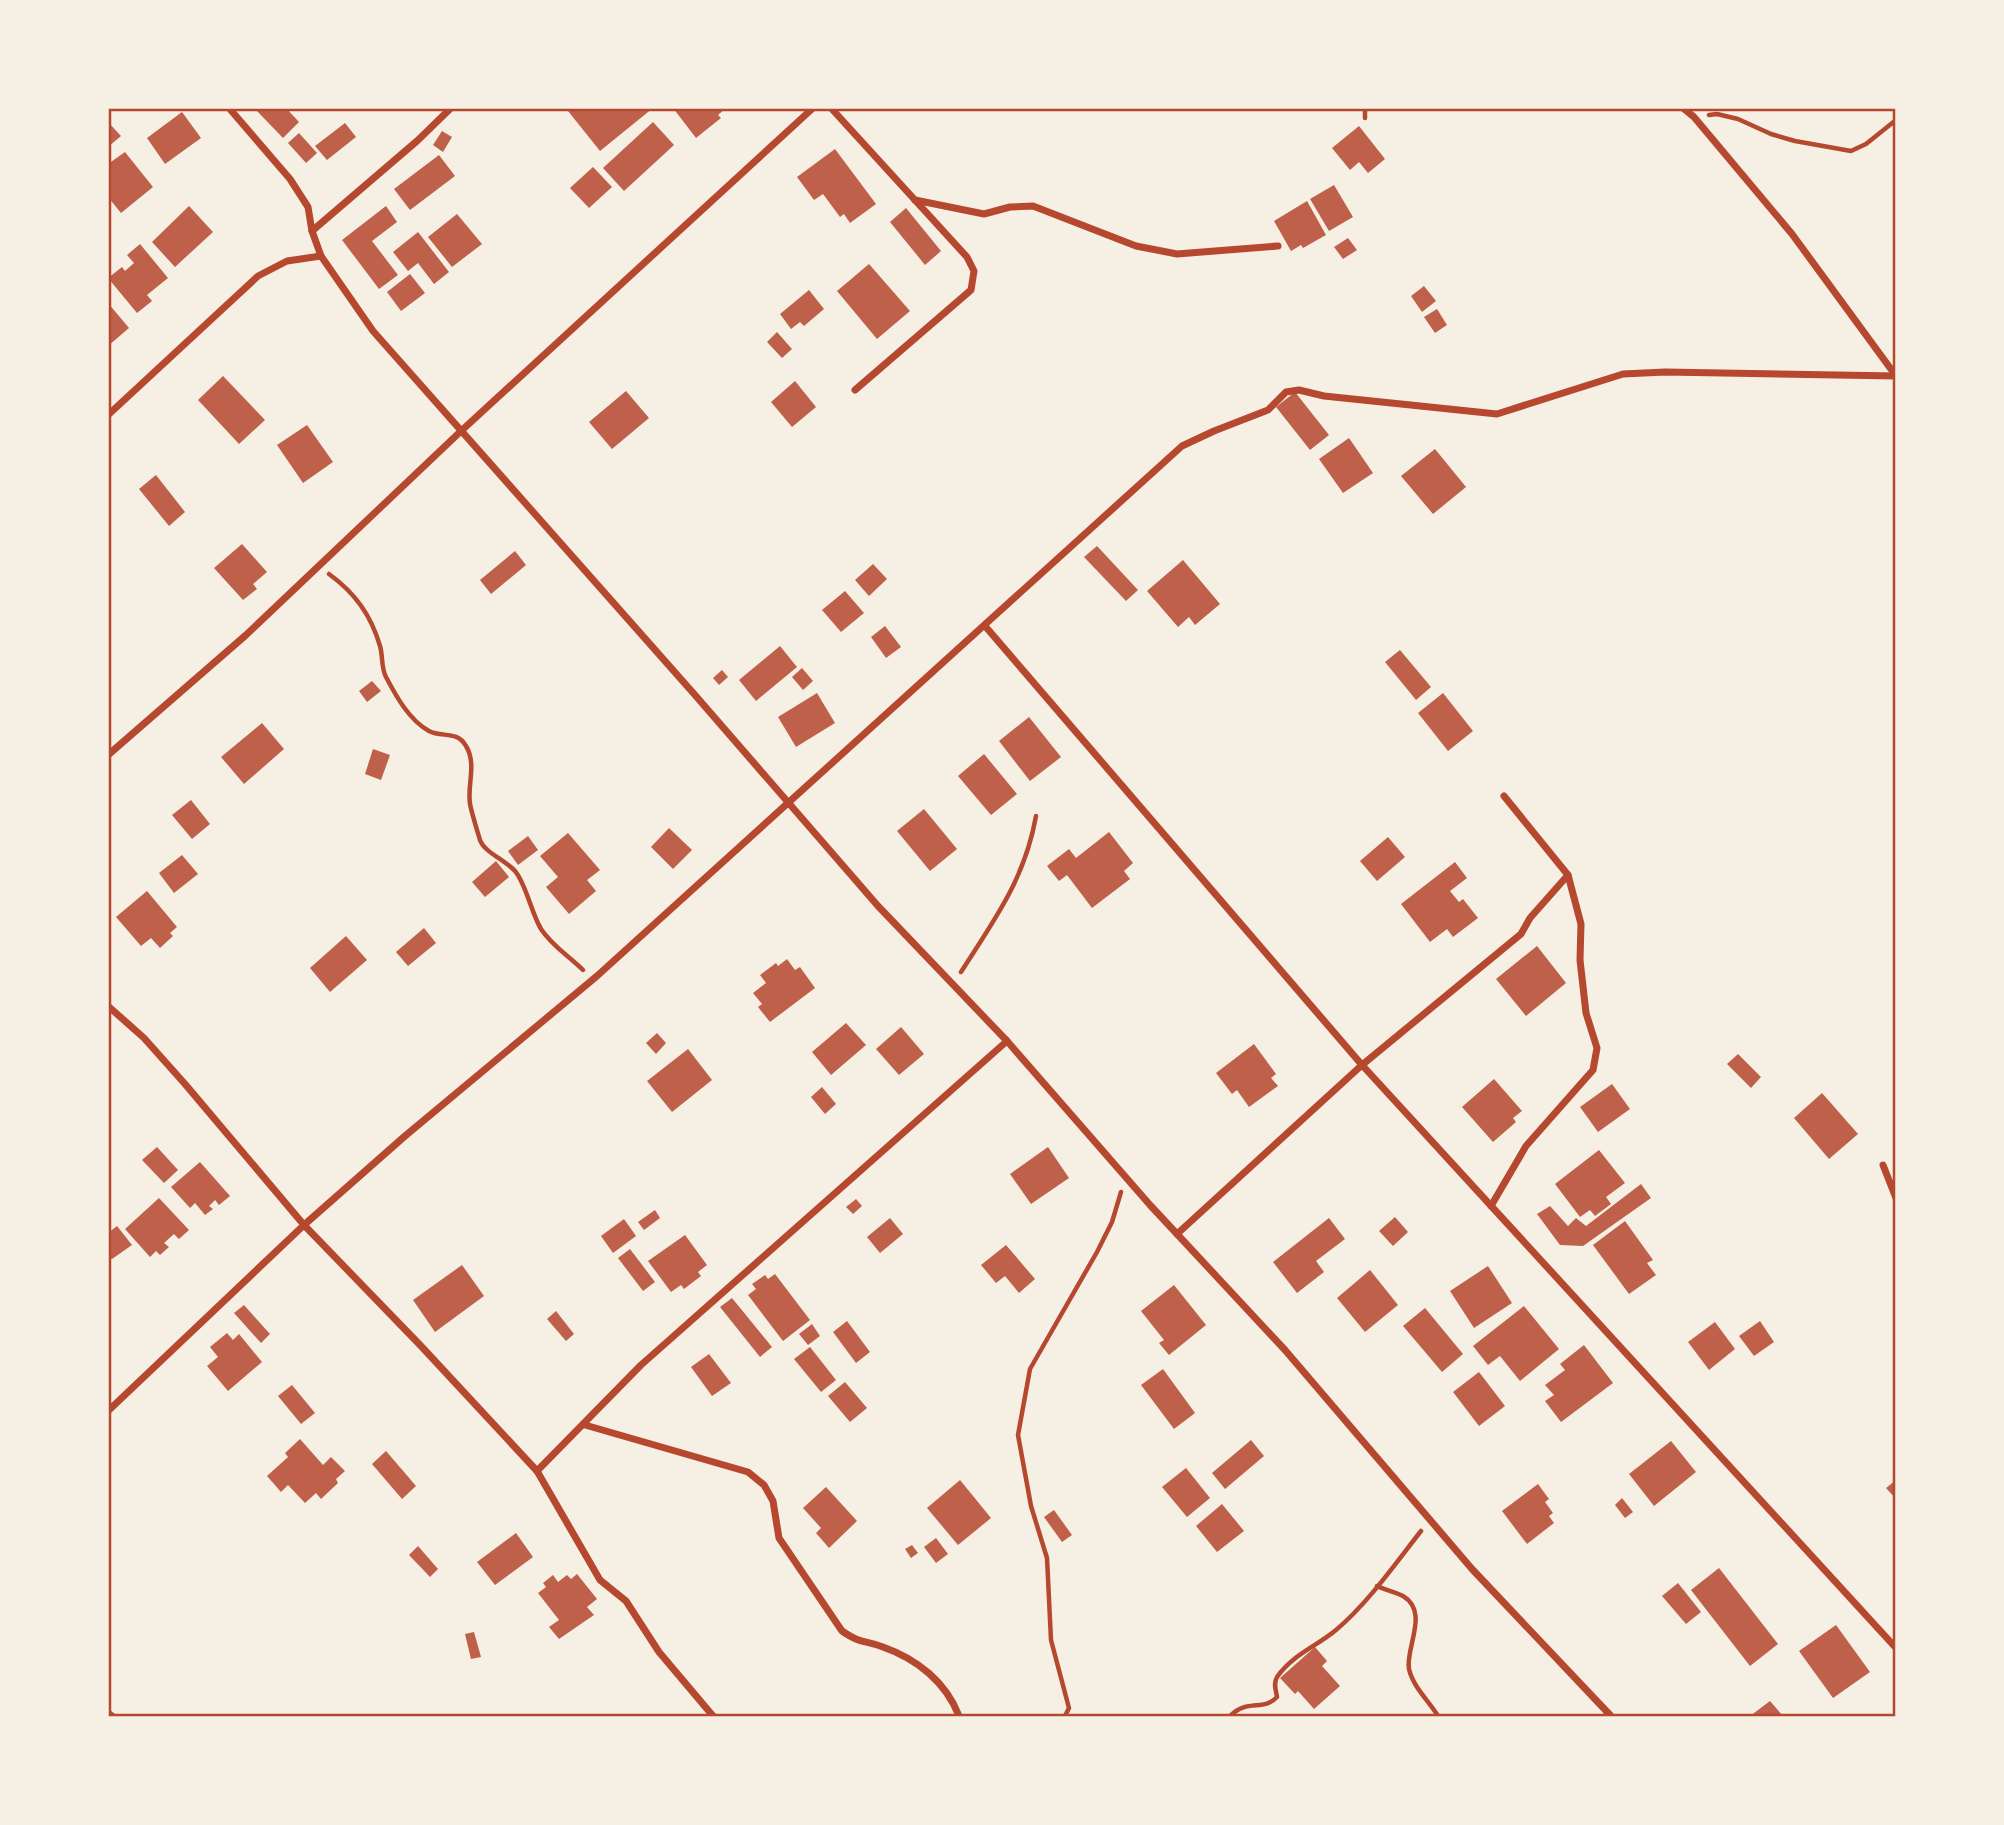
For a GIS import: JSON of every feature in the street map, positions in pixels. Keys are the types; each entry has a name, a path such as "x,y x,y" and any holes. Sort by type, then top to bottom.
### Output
{"street":[{"path":"229,108 290,179 308,207 312,231 321,256 373,331 878,906 1007,1041 1126,1178 1285,1350 1472,1569 1611,1717"},
{"path":"312,231 417,141 451,108"},
{"path":"108,755 246,635 460,432 813,108"},
{"path":"831,108 967,257 974,271 971,290 855,390"},
{"path":"1683,108 1694,117 1792,234 1895,376"},
{"path":"915,200 984,214 1010,207 1033,206 1136,246 1177,254 1278,246"},
{"path":"108,415 258,276 287,261 321,256"},
{"path":"108,1410 304,1226 405,1136 592,979 1182,446 1268,410 1286,392 1299,390 1324,396 1497,414 1623,374 1665,372 1895,376"},
{"path":"985,626 1362,1065 1895,1648"},
{"path":"1491,1206 1526,1146 1593,1070 1597,1048 1586,1013 1580,960 1581,924 1568,875 1504,796"},
{"path":"1177,1234 1362,1065 1521,934 1530,918 1568,875"},
{"path":"108,1006 144,1038 185,1084 304,1226 537,1471 600,1580 626,1601 659,1652 713,1717"},
{"path":"537,1471 642,1365 1007,1041"},
{"path":"1882,1165 1895,1198"},
{"path":"585,1425 748,1472 764,1485 773,1502 779,1538 842,1631 857,1642 882,1646 917,1663 942,1685 954,1703 959,1717"}],"path":[{"path":"1365,108 1365,118"},
{"path":"1694,117 1717,114 1738,119 1771,134 1795,141 1851,151 1866,144 1895,120"},
{"path":"316,566 347,587 365,608 381,648 384,674 410,715 426,730 437,734 451,734 466,745 471,762 470,803 481,842 517,873 542,931 592,979"},
{"path":"953,985 1016,885 1032,841 1036,816"},
{"path":"1065,1717 1069,1708 1051,1640 1047,1558 1031,1506 1018,1435 1030,1369 1097,1252 1112,1222 1126,1178"},
{"path":"1230,1717 1241,1706 1267,1704 1278,1697 1275,1689 1276,1678 1301,1653 1336,1630 1377,1587 1431,1520"},
{"path":"1377,1587 1401,1594 1409,1601 1414,1612 1415,1634 1408,1666 1411,1677 1438,1717"}],"building":[{"path":"254,108 286,108 299,122 283,138"},
{"path":"571,108 653,108 600,151 568,111"},
{"path":"673,108 726,108 718,115 721,118 696,138"},
{"path":"182,112 201,138 165,164 147,138"},
{"path":"108,122 121,136 108,147"},
{"path":"653,122 674,145 624,191 603,168"},
{"path":"345,123 356,137 327,160 315,146"},
{"path":"1359,126 1385,159 1368,173 1359,162 1350,170 1332,148"},
{"path":"442,131 452,137 443,152 433,145"},
{"path":"299,133 317,153 306,163 288,143"},
{"path":"835,149 876,204 850,223 844,214 840,217 823,194 814,200 797,177"},
{"path":"125,152 153,187 121,213 108,197 108,164"},
{"path":"439,155 455,176 410,210 394,189"},
{"path":"593,167 612,187 589,208 570,188"},
{"path":"1334,185 1353,217 1329,231 1310,199"},
{"path":"1307,201 1326,235 1303,248 1301,245 1291,251 1274,221"},
{"path":"189,206 213,232 175,267 152,242"},
{"path":"386,206 397,222 372,241 398,275 379,289 342,240"},
{"path":"906,208 941,251 925,265 890,222"},
{"path":"457,214 482,244 452,267 428,237"},
{"path":"418,232 449,272 434,284 418,263 408,271 393,252"},
{"path":"1348,238 1357,250 1343,259 1334,247"},
{"path":"140,244 168,278 147,295 152,301 137,313 108,278 122,267 125,271 134,263 127,255"},
{"path":"869,264 910,311 877,339 837,291"},
{"path":"410,274 425,293 401,311 387,292"},
{"path":"1424,286 1436,301 1422,312 1411,296"},
{"path":"809,290 824,309 804,326 800,322 791,329 780,314"},
{"path":"108,303 129,328 108,346"},
{"path":"1437,309 1447,325 1435,333 1424,317"},
{"path":"777,332 792,349 782,358 767,342"},
{"path":"223,376 265,420 239,444 198,400"},
{"path":"795,381 816,407 792,427 771,402"},
{"path":"626,391 649,418 612,449 589,422"},
{"path":"1295,392 1329,435 1310,450 1276,407"},
{"path":"307,425 333,462 303,483 277,445"},
{"path":"1349,438 1373,473 1343,493 1319,459"},
{"path":"1435,449 1466,487 1433,514 1401,476"},
{"path":"156,475 185,512 169,526 139,489"},
{"path":"242,544 267,572 253,584 257,589 243,600 214,568"},
{"path":"1097,546 1138,590 1126,601 1084,557"},
{"path":"515,551 526,565 491,594 480,580"},
{"path":"1183,560 1220,604 1195,625 1189,617 1178,627 1147,591"},
{"path":"873,564 887,579 869,596 855,580"},
{"path":"845,591 864,613 841,632 822,610"},
{"path":"885,626 901,647 886,658 871,637"},
{"path":"780,646 797,667 756,701 739,680"},
{"path":"1400,650 1431,687 1416,700 1385,662"},
{"path":"802,668 813,681 803,690 792,677"},
{"path":"722,670 728,677 719,685 713,678"},
{"path":"372,681 381,691 367,702 359,691"},
{"path":"817,693 835,723 796,747 778,717"},
{"path":"1443,693 1473,731 1448,751 1418,713"},
{"path":"1029,717 1061,757 1030,781 999,741"},
{"path":"262,723 284,749 244,784 221,757"},
{"path":"373,749 390,755 381,780 365,774"},
{"path":"984,754 1017,794 991,815 958,776"},
{"path":"191,800 210,824 192,839 172,815"},
{"path":"924,809 957,849 930,871 897,831"},
{"path":"669,828 692,850 673,869 651,847"},
{"path":"1109,832 1133,863 1124,871 1130,879 1092,908 1067,875 1059,881 1047,866 1069,849 1076,858"},
{"path":"568,833 600,870 587,880 596,891 569,914 546,887 558,877 540,856"},
{"path":"528,836 538,850 518,865 508,851"},
{"path":"1388,837 1405,857 1377,881 1360,861"},
{"path":"182,855 198,874 174,893 159,873"},
{"path":"496,861 509,877 485,897 472,882"},
{"path":"1455,862 1467,878 1450,891 1459,902 1463,899 1478,918 1453,937 1447,929 1430,942 1401,904"},
{"path":"147,891 177,927 170,933 173,936 160,948 151,938 141,946 116,917"},
{"path":"424,928 436,943 408,966 396,952"},
{"path":"346,936 367,960 330,992 310,968"},
{"path":"1537,946 1566,983 1526,1016 1496,979"},
{"path":"787,959 795,970 800,967 815,988 770,1022 758,1007 762,1004 753,993 766,983 760,975 776,963 778,966"},
{"path":"846,1023 866,1045 831,1075 812,1052"},
{"path":"901,1027 924,1054 899,1075 876,1049"},
{"path":"657,1033 666,1043 656,1054 646,1043"},
{"path":"1254,1044 1276,1074 1271,1078 1278,1086 1249,1107 1237,1090 1232,1094 1216,1073"},
{"path":"688,1049 712,1080 672,1112 647,1081"},
{"path":"1738,1054 1761,1077 1751,1088 1727,1064"},
{"path":"1494,1079 1522,1111 1513,1118 1516,1122 1493,1142 1462,1107"},
{"path":"1612,1084 1630,1109 1598,1132 1580,1107"},
{"path":"822,1087 836,1104 825,1114 811,1097"},
{"path":"1822,1093 1858,1134 1829,1159 1794,1118"},
{"path":"157,1147 178,1170 164,1183 142,1160"},
{"path":"1048,1147 1069,1178 1031,1204 1010,1174"},
{"path":"1599,1150 1625,1183 1606,1197 1611,1204 1595,1216 1590,1210 1580,1217 1555,1184"},
{"path":"200,1162 230,1196 219,1205 215,1200 209,1206 213,1209 205,1215 195,1203 190,1208 171,1187"},
{"path":"1641,1184 1651,1198 1583,1246 1560,1245 1537,1214 1550,1206 1568,1226 1576,1218 1586,1226"},
{"path":"159,1198 189,1230 179,1239 174,1234 164,1243 169,1247 160,1255 156,1251 150,1257 125,1229"},
{"path":"856,1199 862,1206 853,1214 846,1207"},
{"path":"655,1210 660,1218 644,1230 638,1222"},
{"path":"1395,1217 1408,1232 1393,1246 1379,1231"},
{"path":"890,1218 903,1234 880,1253 867,1237"},
{"path":"1329,1218 1345,1239 1316,1261 1324,1272 1297,1293 1273,1262"},
{"path":"624,1219 636,1236 613,1253 601,1236"},
{"path":"1625,1221 1653,1260 1647,1263 1656,1275 1629,1294 1593,1245"},
{"path":"117,1226 132,1245 112,1259 108,1257 108,1233"},
{"path":"685,1235 707,1265 698,1272 701,1276 684,1289 681,1285 671,1292 648,1261"},
{"path":"1006,1245 1035,1279 1019,1293 1005,1276 996,1283 981,1265"},
{"path":"630,1249 655,1282 643,1291 618,1258"},
{"path":"462,1265 484,1296 435,1332 413,1300"},
{"path":"1488,1266 1512,1303 1474,1328 1450,1291"},
{"path":"1370,1270 1398,1305 1365,1332 1337,1298"},
{"path":"775,1274 810,1320 783,1341 748,1295 756,1289 752,1284 765,1275 768,1279"},
{"path":"1174,1285 1206,1325 1169,1355 1159,1343 1164,1340 1141,1311"},
{"path":"732,1298 772,1347 760,1357 720,1307"},
{"path":"244,1305 270,1334 261,1343 234,1313"},
{"path":"1524,1306 1559,1349 1520,1381 1500,1356 1488,1365 1473,1346"},
{"path":"1425,1308 1463,1354 1442,1372 1403,1326"},
{"path":"556,1311 574,1334 566,1341 547,1319"},
{"path":"847,1321 870,1352 856,1363 833,1332"},
{"path":"1760,1321 1774,1342 1754,1356 1739,1336"},
{"path":"1715,1322 1735,1349 1709,1370 1688,1342"},
{"path":"812,1324 820,1336 808,1345 799,1334"},
{"path":"227,1333 233,1340 239,1334 262,1362 228,1391 207,1366 218,1357 210,1347"},
{"path":"1584,1345 1613,1383 1561,1422 1545,1401 1554,1395 1545,1385 1565,1370 1560,1364"},
{"path":"810,1347 836,1380 821,1392 794,1359"},
{"path":"709,1354 731,1383 712,1396 691,1367"},
{"path":"1163,1369 1195,1413 1174,1429 1141,1385"},
{"path":"1479,1372 1505,1406 1479,1426 1453,1392"},
{"path":"845,1382 867,1408 850,1422 828,1396"},
{"path":"292,1385 315,1413 301,1424 278,1396"},
{"path":"300,1439 323,1465 331,1457 345,1471 336,1479 338,1483 321,1499 316,1493 305,1503 288,1485 281,1492 267,1476 288,1457 285,1453"},
{"path":"1251,1440 1264,1456 1225,1489 1212,1473"},
{"path":"1671,1441 1696,1472 1654,1506 1629,1474"},
{"path":"386,1451 416,1486 402,1499 372,1464"},
{"path":"1186,1468 1210,1498 1187,1517 1162,1487"},
{"path":"960,1480 991,1518 958,1545 927,1508"},
{"path":"1896,1480 1896,1499 1886,1488"},
{"path":"1538,1484 1549,1499 1545,1502 1553,1513 1549,1516 1554,1523 1527,1544 1502,1511"},
{"path":"826,1487 857,1521 829,1548 816,1533 821,1528 803,1508"},
{"path":"1622,1498 1633,1512 1625,1518 1615,1505"},
{"path":"1222,1504 1244,1531 1217,1552 1196,1526"},
{"path":"1054,1510 1072,1535 1062,1542 1044,1517"},
{"path":"516,1533 533,1557 495,1585 477,1562"},
{"path":"936,1538 948,1554 936,1563 924,1547"},
{"path":"912,1545 918,1553 911,1558 905,1549"},
{"path":"418,1546 438,1569 430,1577 409,1555"},
{"path":"1719,1568 1778,1644 1750,1666 1691,1590"},
{"path":"577,1574 597,1599 587,1607 594,1615 559,1639 549,1627 559,1620 538,1593 546,1587 543,1583 553,1575 558,1582 567,1575 571,1579"},
{"path":"1678,1583 1701,1612 1686,1624 1662,1596"},
{"path":"1836,1625 1870,1672 1833,1698 1799,1651"},
{"path":"474,1632 481,1657 471,1659 465,1634"},
{"path":"1315,1647 1327,1661 1322,1666 1340,1686 1314,1709 1298,1691 1295,1694 1280,1678"},
{"path":"1770,1701 1783,1716 1750,1716"}]}
